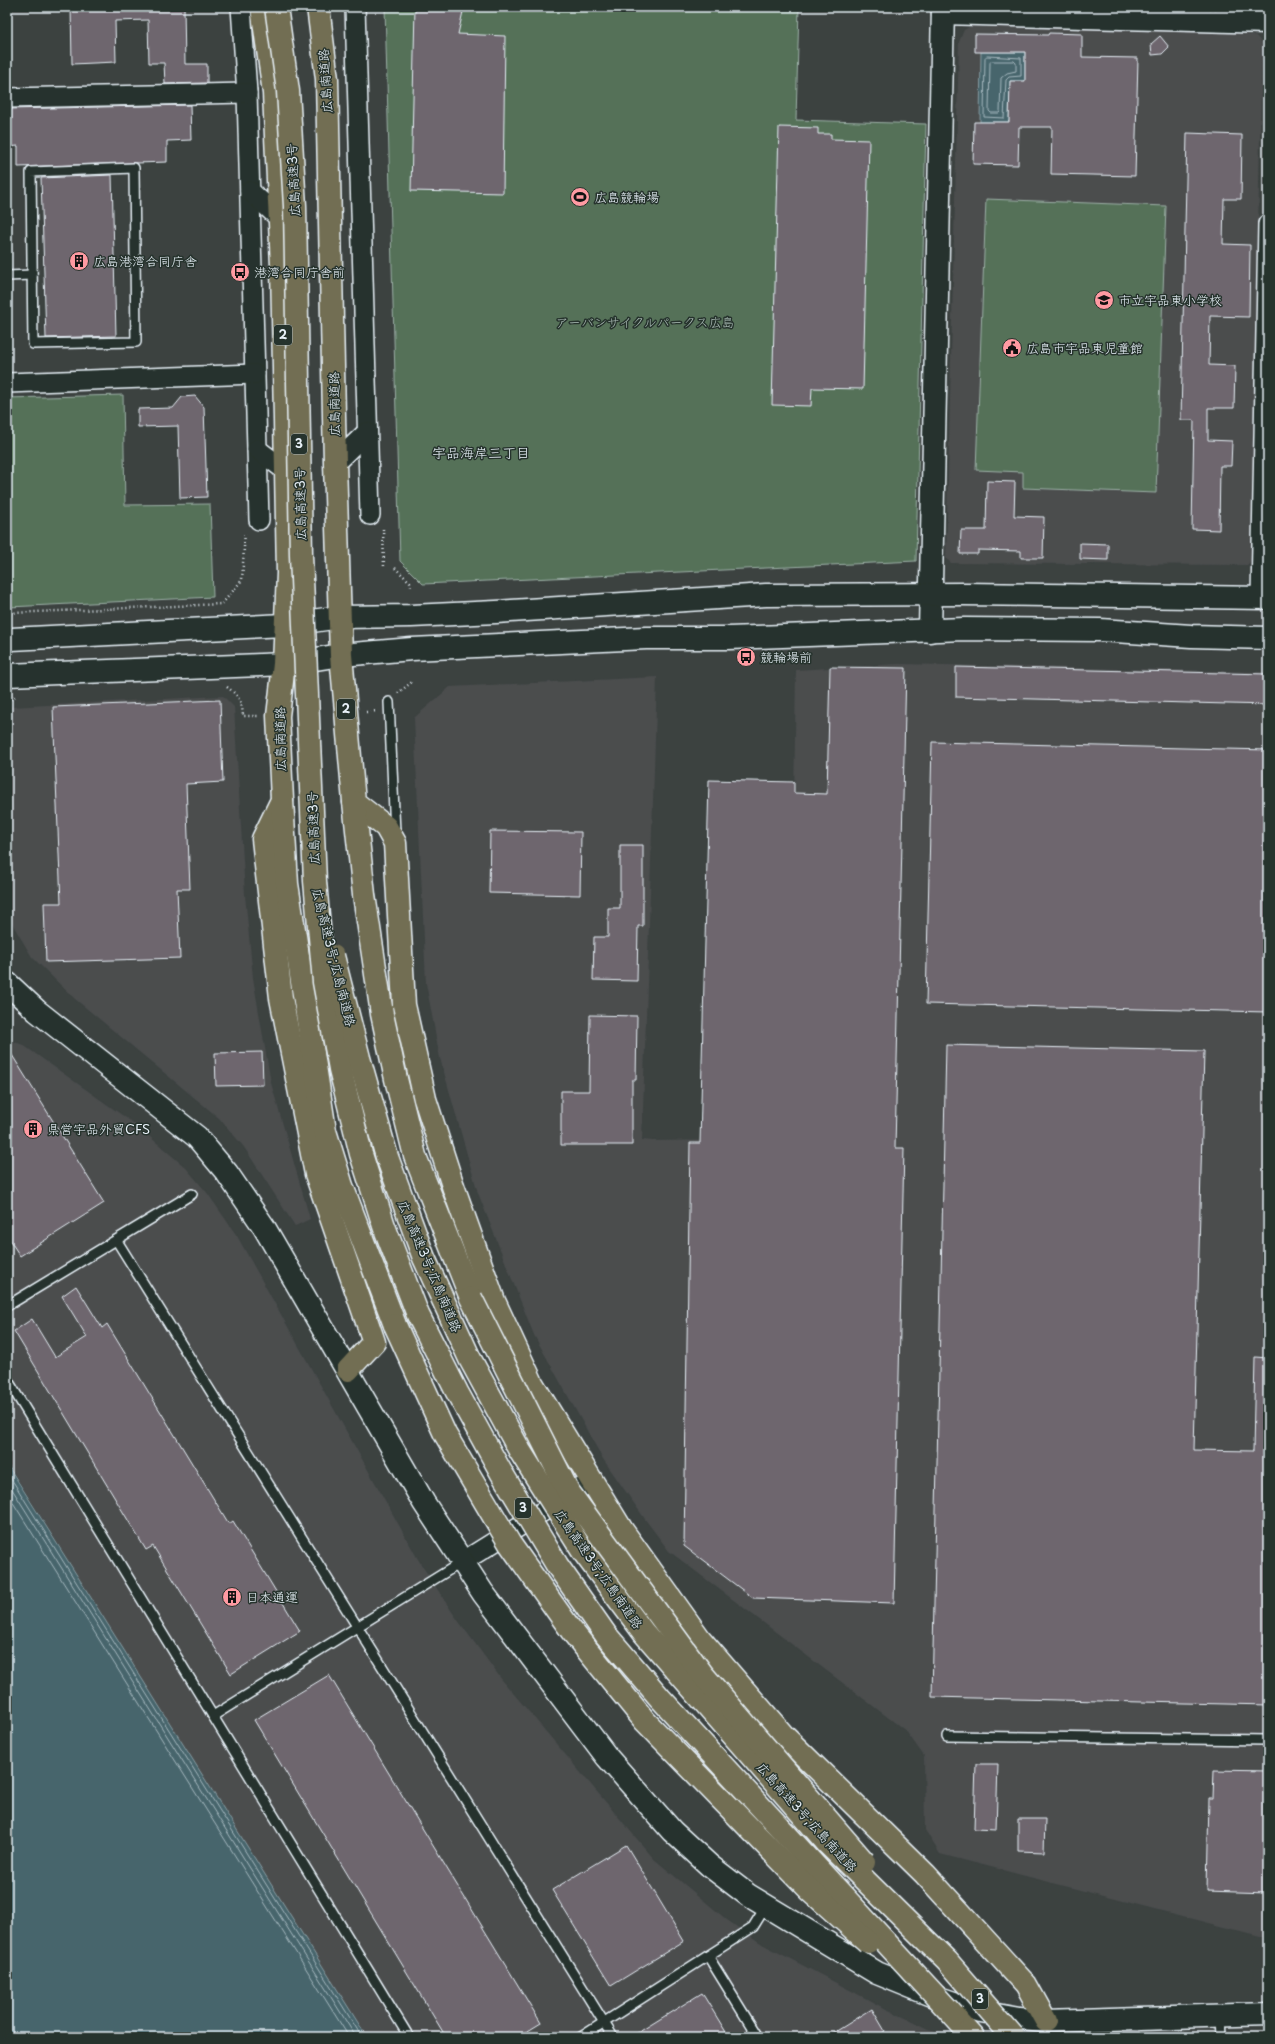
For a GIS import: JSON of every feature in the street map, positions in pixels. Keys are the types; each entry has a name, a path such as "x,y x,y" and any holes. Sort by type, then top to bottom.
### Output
{"highway":[{"name":"広島南道路","path":"262,7 274,93 280,219 288,573 284,625 284,664 278,716 287,884 324,1131 342,1186 395,1325 446,1434 510,1544 571,1630 645,1721 810,1891 954,2016"},
{"name":"広島高速3号","path":"276,7 288,91 295,206 301,555 315,881"},
{"name":"広島南道路","path":"318,7 327,79 335,463 341,655 354,802 365,902 382,1014 415,1156 471,1298 568,1491 703,1674 844,1838 946,1961"},
{"path":"282,800 263,839 281,998 316,1174 374,1342 348,1370"},
{"path":"354,802 386,827 395,843 404,1005 426,1099 453,1186 494,1301 532,1383 622,1530 700,1639 783,1735 925,1874 1026,1985 1046,2021"},
{"name":"広島高速3号;広島南道路","path":"315,881 359,1058 387,1156 424,1258 466,1352 520,1451 582,1550 644,1633 828,1844 946,1961 1013,2037"},
{"name":"広島高速3号;広島南道路","path":"315,881 324,982 340,1070 361,1154 384,1226 418,1314 457,1392 501,1472 557,1565 606,1635 660,1698 973,2037"}],"street":[{"path":"241,7 247,93 259,520"},
{"path":"355,7 370,515"},
{"path":"930,631 943,10 1211,14 1268,22"},
{"path":"7,98 247,93"},
{"path":"250,191 280,219"},
{"path":"7,641 11,638 284,625 340,617 488,612 766,595 1265,598 1268,224"},
{"path":"7,383 255,374"},
{"path":"335,463 367,432"},
{"path":"257,449 286,471"},
{"path":"7,675 284,664 341,655 412,649 646,638 729,638 964,629 1100,630 1191,636 1268,638"},
{"path":"7,983 37,1011 196,1137 227,1173 264,1227 424,1503 483,1594 607,1757 672,1831 710,1866 748,1895 877,1973 936,1997 981,2012 1020,2019 1046,2021 1220,2027 1268,2014"},
{"path":"462,1562 592,1481"}],"lane":[{"path":"134,168 136,342 33,344 32,275 31,172 134,168"},
{"path":"7,276 32,275"},
{"path":"389,702 395,843"},
{"path":"7,1306 117,1241 192,1194"},
{"path":"117,1241 613,2037"},
{"path":"7,1379 409,2037"},
{"path":"213,1716 462,1562"},
{"path":"948,1736 1268,1740"},
{"path":"581,2037 753,1927 766,1906"},
{"path":"708,1956 758,2037"}],"path":[{"path":"394,568 410,582 411,587"},
{"path":"7,612 222,604 242,580 242,575"},
{"path":"226,686 238,695 242,703 243,716 262,716"},
{"path":"7,700 14,696 22,696"}],"shaded area":[{"name":"市立宇品東小学校","path":"971,26 1241,32 1256,36 1262,43 1251,561 1247,565 951,563 946,558 959,42 964,30"},
{"path":"898,664 1268,672 1268,1936 1260,1936 940,1854 925,1830 924,1756 906,1731 669,1551 603,1459 534,1335 478,1193 440,1058 426,983 414,718 450,687 657,677 642,1140 789,1139 796,670"},
{"path":"223,696 234,707 245,895 253,978 271,1083 310,1219 295,1226 244,1147 219,1118 74,998 32,957 7,915 7,709 10,707"},
{"path":"7,1039 23,1045 136,1125 186,1168 208,1194 237,1236 419,1561 454,1615 502,1680 654,1859 727,1920 762,1944 882,2007 929,2029 953,2037 365,2037 7,1462"}],"green space":[{"name":"アーバンサイクルパークス広島","path":"385,7 799,7 796,120 926,124 916,561 423,584 400,561"},
{"path":"986,199 1166,206 1156,493 1023,488 1023,472 976,470"},
{"path":"123,395 125,505 210,504 213,597 9,607 7,605 7,398"}],"water":[{"path":"981,52 1025,52 1025,81 1010,81 1009,122 980,122"},
{"path":"7,1464 367,2037 7,2037"}],"building":[{"path":"71,7 184,7 185,64 207,64 207,83 165,84 164,63 149,63 148,20 115,21 116,62 72,64"},
{"path":"415,7 464,7 458,34 505,36 503,193 411,191"},
{"path":"1049,33 1082,34 1082,57 1138,58 1135,176 1051,174 1052,127 1019,127 1018,165 973,164 974,122 1009,122 1010,81 1025,81 1025,52 975,52 975,34 1048,35"},
{"path":"1160,36 1169,47 1162,54 1152,55 1151,44"},
{"path":"190,105 191,140 167,141 167,162 18,167 18,146 7,147 7,109"},
{"path":"779,127 818,128 818,134 831,134 831,139 869,140 863,389 812,388 811,406 772,405"},
{"path":"1187,133 1242,135 1241,199 1224,199 1223,244 1250,245 1249,317 1210,316 1209,365 1235,366 1234,408 1208,408 1208,440 1232,441 1231,466 1220,466 1219,530 1192,529 1194,420 1181,420"},
{"name":"広島港湾合同庁舎","path":"112,175 116,336 46,338 41,178"},
{"path":"195,396 204,407 207,497 180,498 178,426 138,427 138,409 173,408 182,397"},
{"path":"987,481 1015,482 1014,516 1044,517 1043,558 1021,558 1021,551 978,550 978,554 960,554 961,530 986,530"},
{"path":"1080,543 1108,544 1108,560 1080,559"},
{"path":"830,667 906,668 895,1148 904,1148 894,1603 753,1598 684,1546 690,1143 700,1143 709,780 794,782 794,793 827,794"},
{"path":"956,667 1268,674 1268,705 956,697"},
{"path":"220,700 223,782 186,784 190,889 177,889 180,958 46,962 44,903 61,903 53,707"},
{"path":"932,742 1268,750 1268,1012 926,1004"},
{"path":"490,831 581,832 580,895 489,893"},
{"path":"620,845 643,845 643,926 638,926 637,981 593,980 594,937 608,937 608,908 620,908"},
{"path":"590,1015 637,1016 636,1080 632,1080 632,1145 561,1145 561,1091 589,1091"},
{"path":"946,1045 1204,1051 1194,1450 1253,1451 1255,1357 1268,1358 1268,1705 932,1697"},
{"name":"県営宇品外貿CFS","path":"7,1047 104,1203 20,1256 7,1236"},
{"path":"262,1052 263,1085 216,1086 215,1053"},
{"path":"76,1286 102,1328 107,1324 229,1524 233,1521 300,1631 231,1674 153,1546 146,1550 14,1331 32,1319 55,1357 87,1337 62,1296"},
{"path":"329,1675 541,2023 518,2037 446,2037 254,1720"},
{"path":"976,1764 998,1764 996,1830 974,1829"},
{"path":"1214,1770 1268,1771 1268,1892 1207,1890 1209,1798 1213,1798"},
{"path":"1018,1819 1045,1819 1044,1852 1018,1851"},
{"path":"626,1845 684,1941 611,1986 552,1890"},
{"path":"702,1993 729,2037 631,2037"},
{"path":"872,2009 885,2031 876,2037 827,2037"}],"place":[{"name":"広島競輪場","path":"580,197"},
{"name":"広島港湾合同庁舎","path":"79,261"},
{"name":"港湾合同庁舎前","path":"240,272"},
{"name":"市立宇品東小学校","path":"1104,300"},
{"name":"広島市宇品東児童館","path":"1012,348"},
{"name":"競輪場前","path":"746,657"},
{"name":"県営宇品外貿CFS","path":"33,1129"},
{"name":"日本通運","path":"232,1597"}],"district":[{"name":"宇品海岸三丁目","path":"481,453"}]}
